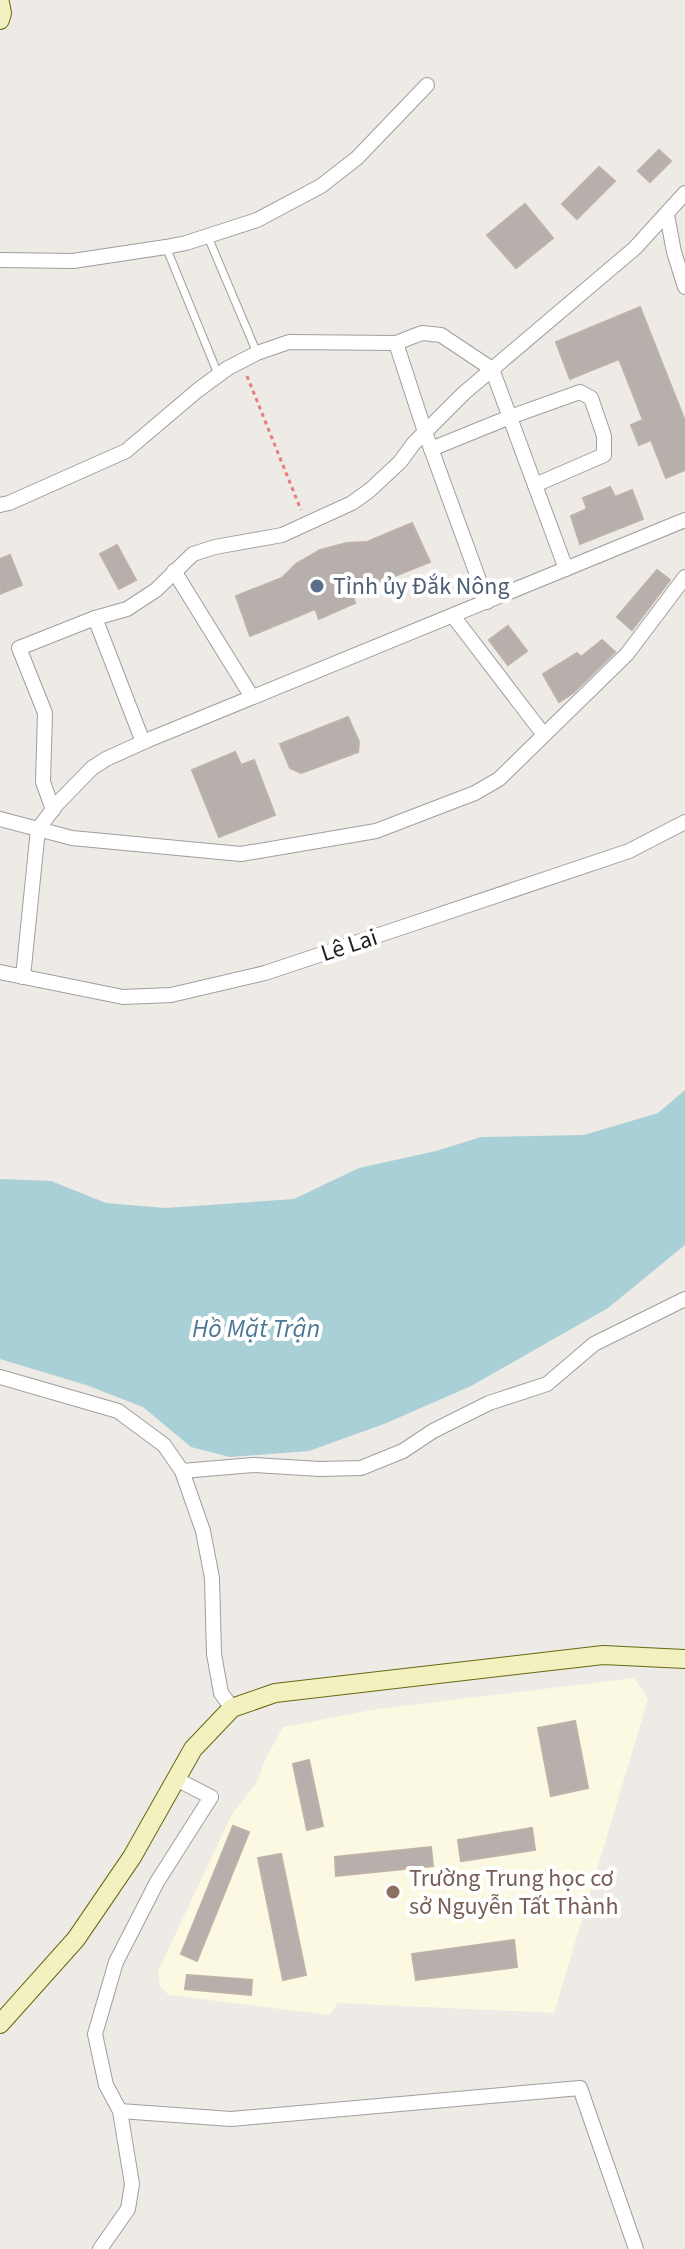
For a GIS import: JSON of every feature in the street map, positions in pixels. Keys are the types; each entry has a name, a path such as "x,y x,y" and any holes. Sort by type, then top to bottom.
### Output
{"main road":[{"path":"0,3 0,20"},
{"path":"0,2024 76,1939 132,1857 193,1749 232,1708 275,1693 603,1655 685,1659"}],"street":[{"path":"0,260 73,261 166,247 257,220 321,186 357,158 427,85"},
{"path":"53,810 43,782 45,713 19,648 95,618 127,609 156,590 193,554 282,535 352,503 400,462 425,432 492,369 635,248 685,193"},
{"path":"667,215 685,287"},
{"path":"0,505 126,451 219,375 257,353 289,342 396,343 422,333 441,335 492,369 566,569"},
{"path":"396,343 487,602"},
{"path":"431,449 580,392 591,398 604,436 604,455 535,485"},
{"path":"23,977 38,829 92,768 143,742 685,520"},
{"path":"174,571 252,697"},
{"path":"0,819 72,838 241,854 376,831 475,793 499,779 627,654 685,577"},
{"path":"453,616 544,735"},
{"path":"95,618 143,742"},
{"name":"Lê Lai","path":"0,972 123,997 171,995 265,973 629,851 685,822"},
{"path":"182,1471 253,1465 361,1468 403,1451 433,1431 489,1403 547,1384 594,1344 685,1299"},
{"path":"0,1377 118,1411 164,1445 182,1471 203,1531 212,1578 214,1654 221,1693 232,1708"},
{"path":"100,2249 128,2209 132,2184 120,2111 106,2085 95,2034 116,1962 157,1882 211,1797 176,1779"},
{"path":"120,2111 231,2119 580,2088 636,2249"}],"lane":[{"path":"208,237 257,353"},
{"path":"166,247 219,375"}],"path":[{"path":"241,361 307,525"}],"shaded area":[{"name":"Trường Trung học cơ sở Nguyễn Tất Thành","path":"634,1678 648,1699 554,2013 338,2003 329,2015 169,1995 160,1987 158,1971 232,1814 256,1784 283,1727 377,1709"}],"water":[{"name":"Hồ Mặt Trận","path":"685,1090 685,1245 608,1308 471,1386 384,1424 309,1451 230,1457 191,1447 143,1407 86,1385 0,1359 0,1179 51,1181 106,1203 165,1208 294,1199 359,1168 436,1151 481,1137 584,1135 658,1113"}],"building":[{"path":"659,150 671,161 650,182 638,171"},
{"path":"599,167 615,181 577,219 562,204"},
{"path":"525,204 553,238 516,268 487,235"},
{"path":"640,307 685,421 685,470 666,478 651,440 639,445 631,425 643,420 619,359 570,379 556,342"},
{"path":"610,487 615,497 632,490 643,519 580,544 571,516 587,509 583,498"},
{"name":"Tỉnh ủy Đắk Nông","path":"412,523 430,562 352,593 355,603 319,619 315,609 250,636 236,596 282,578 296,564 320,550 367,542"},
{"path":"117,545 136,580 119,589 100,554"},
{"path":"10,555 22,585 0,594 0,559"},
{"path":"657,570 670,580 632,630 617,617"},
{"path":"508,626 527,651 508,665 489,640"},
{"path":"602,640 615,652 573,693 559,702 543,674 577,653 581,657"},
{"path":"348,717 359,742 358,752 301,773 290,768 280,744"},
{"path":"235,752 241,765 254,760 275,815 219,837 192,770"},
{"path":"575,1721 588,1788 551,1796 538,1728"},
{"path":"309,1760 323,1826 307,1830 293,1764"},
{"path":"233,1826 249,1832 197,1961 181,1954"},
{"path":"532,1828 535,1850 461,1861 458,1840"},
{"path":"431,1847 433,1866 336,1876 335,1857"},
{"path":"281,1854 306,1975 283,1980 258,1858"},
{"path":"514,1940 517,1967 416,1980 412,1954"},
{"path":"187,1975 252,1980 251,1995 185,1989"}],"place":[{"name":"Tỉnh ủy Đắk Nông","path":"317,586"},
{"name":"Trường Trung học cơ sở Nguyễn Tất Thành","path":"393,1892"}]}
